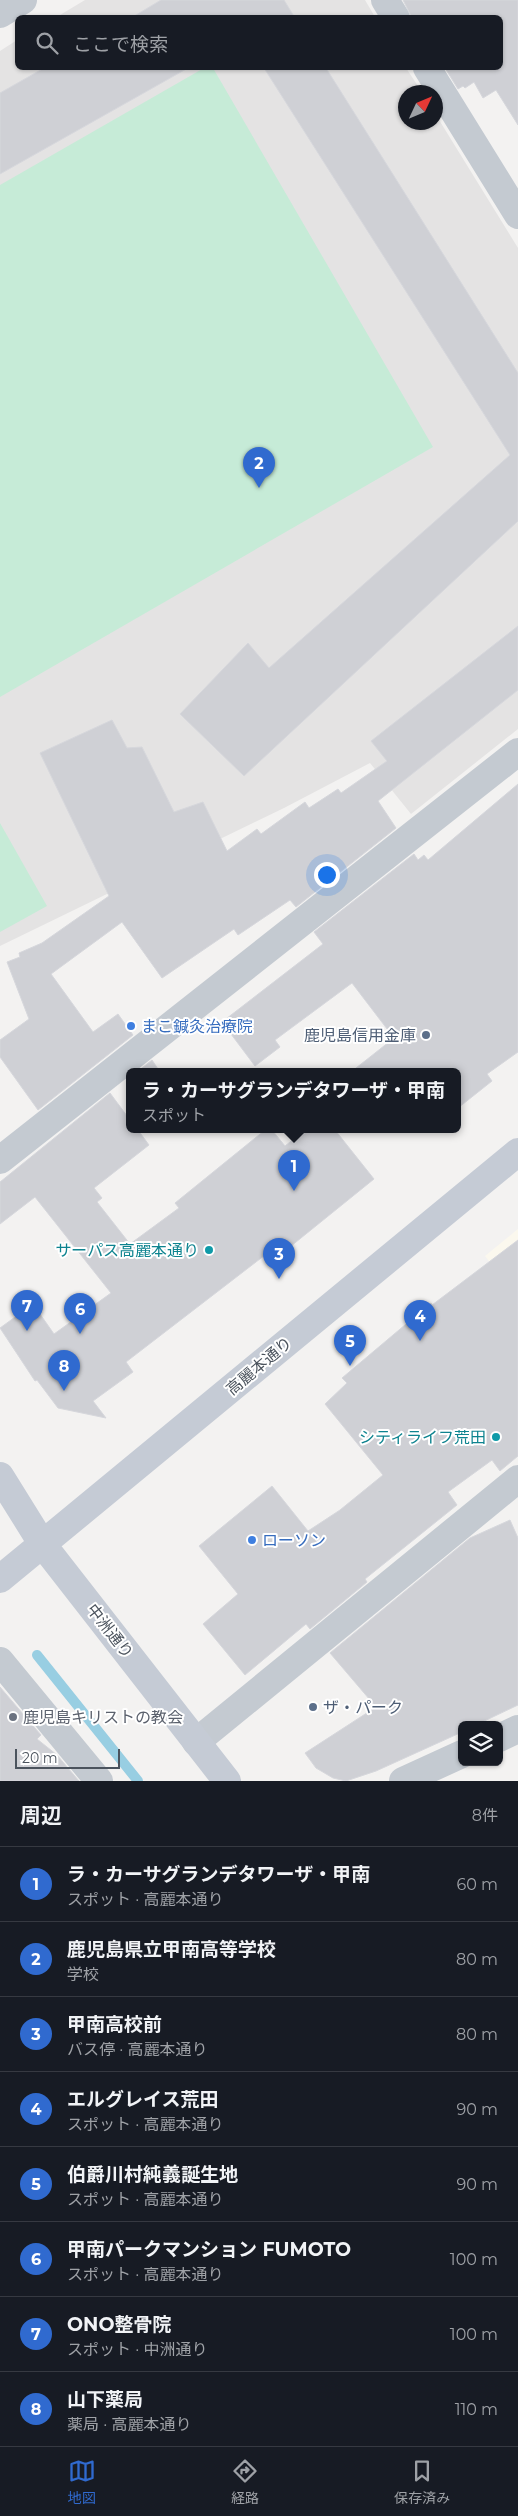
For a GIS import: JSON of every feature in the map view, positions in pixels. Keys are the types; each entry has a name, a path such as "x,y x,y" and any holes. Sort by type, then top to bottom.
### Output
{"street":[{"path":"0,14 23,0"},
{"path":"386,0 394,15"},
{"path":"428,70 518,215"},
{"path":"0,1160 518,752"},
{"name":"高麗本通り","path":"0,1579 518,1152"},
{"name":"中洲通り","path":"0,1476 43,1545 227,1781"},
{"path":"196,1742 518,1479"},
{"path":"0,1661 99,1781"},
{"path":"503,1736 518,1729"},
{"path":"403,1781 458,1756"}],"shaded area":[{"path":"85,0 365,0 374,15 60,15"},
{"path":"15,41 15,70 407,70 417,85 398,85 398,130 443,130 443,126 518,248 518,729 411,814 370,763 284,808 0,946 0,51"},
{"path":"518,1229 518,1298 485,1256"}],"green space":[{"path":"201,70 214,70 433,447 0,697 0,185"},
{"path":"0,823 47,906 0,932"}],"building":[{"path":"161,0 284,0 293,15 136,15"},
{"path":"403,0 518,0 518,125 496,90 483,98 474,82 465,88 463,86 458,89 446,70 503,70 503,15 410,15"},
{"path":"40,70 184,70 0,174 0,93"},
{"path":"265,70 327,70 518,373 518,521 244,776 180,714 248,643 269,668 510,455"},
{"path":"518,626 518,690 378,801 396,828 296,907 290,900 238,935 234,929 162,978 122,922 51,974 93,1032 118,1014 133,1035 38,1110 0,1057 0,1040 29,1019 7,962 20,957 19,953 42,943 109,896 40,753 112,720 127,748 142,747 174,812 203,802 227,851 257,829 261,834 305,802 309,808 338,789 341,793 387,761 371,741"},
{"path":"518,784 518,1052 487,1074 492,1081 461,1106 461,1068 356,1068 394,1038 352,983 275,1040 280,1047 255,1066 222,1022 323,944 314,932 414,854 418,860 424,855 428,860"},
{"path":"152,1060 157,1068 142,1068"},
{"path":"110,1093 126,1115 126,1133 140,1133 149,1145 94,1188 102,1198 97,1202 130,1244 179,1208 175,1203 261,1133 274,1133 285,1146 301,1133 337,1133 374,1179 275,1259 269,1252 126,1362 133,1372 93,1401 106,1418 58,1408 37,1380 35,1381 0,1328 33,1304 54,1334 111,1293 35,1197 0,1224 0,1182"},
{"path":"518,1240 518,1456 500,1471 492,1460 448,1492 457,1505 365,1579 367,1582 310,1629 306,1624 245,1675 203,1624 238,1594 199,1546 272,1486 308,1531 340,1510 383,1475 325,1404 347,1383 342,1378 431,1303 432,1305"},
{"path":"510,1520 518,1538 518,1705 484,1721 458,1721 458,1734 376,1771 346,1781 333,1778 316,1768 305,1753 376,1707 330,1653 470,1538"},
{"path":"0,1687 41,1735 37,1739 57,1755 79,1781 0,1781"}],"waterway":[{"path":"37,1655 138,1781"}],"place":[{"name":"鹿児島県立甲南高等学校","path":"259,488"},
{"name":"まこ鍼灸治療院","path":"131,1026"},
{"name":"鹿児島信用金庫","path":"426,1035"},
{"name":"ラ・カーサグランデタワーザ・甲南","path":"294,1191"},
{"name":"サーパス高麗本通り","path":"209,1250"},
{"name":"甲南高校前","path":"279,1279"},
{"name":"ONO整骨院","path":"27,1331"},
{"name":"甲南パークマンション FUMOTO","path":"80,1334"},
{"name":"エルグレイス荒田","path":"420,1341"},
{"name":"伯爵川村純義誕生地","path":"350,1366"},
{"name":"山下薬局","path":"64,1391"},
{"name":"シティライフ荒田","path":"496,1437"},
{"name":"ローソン","path":"252,1540"},
{"name":"ザ・パーク","path":"313,1707"},
{"name":"鹿児島キリストの教会","path":"13,1717"}]}
